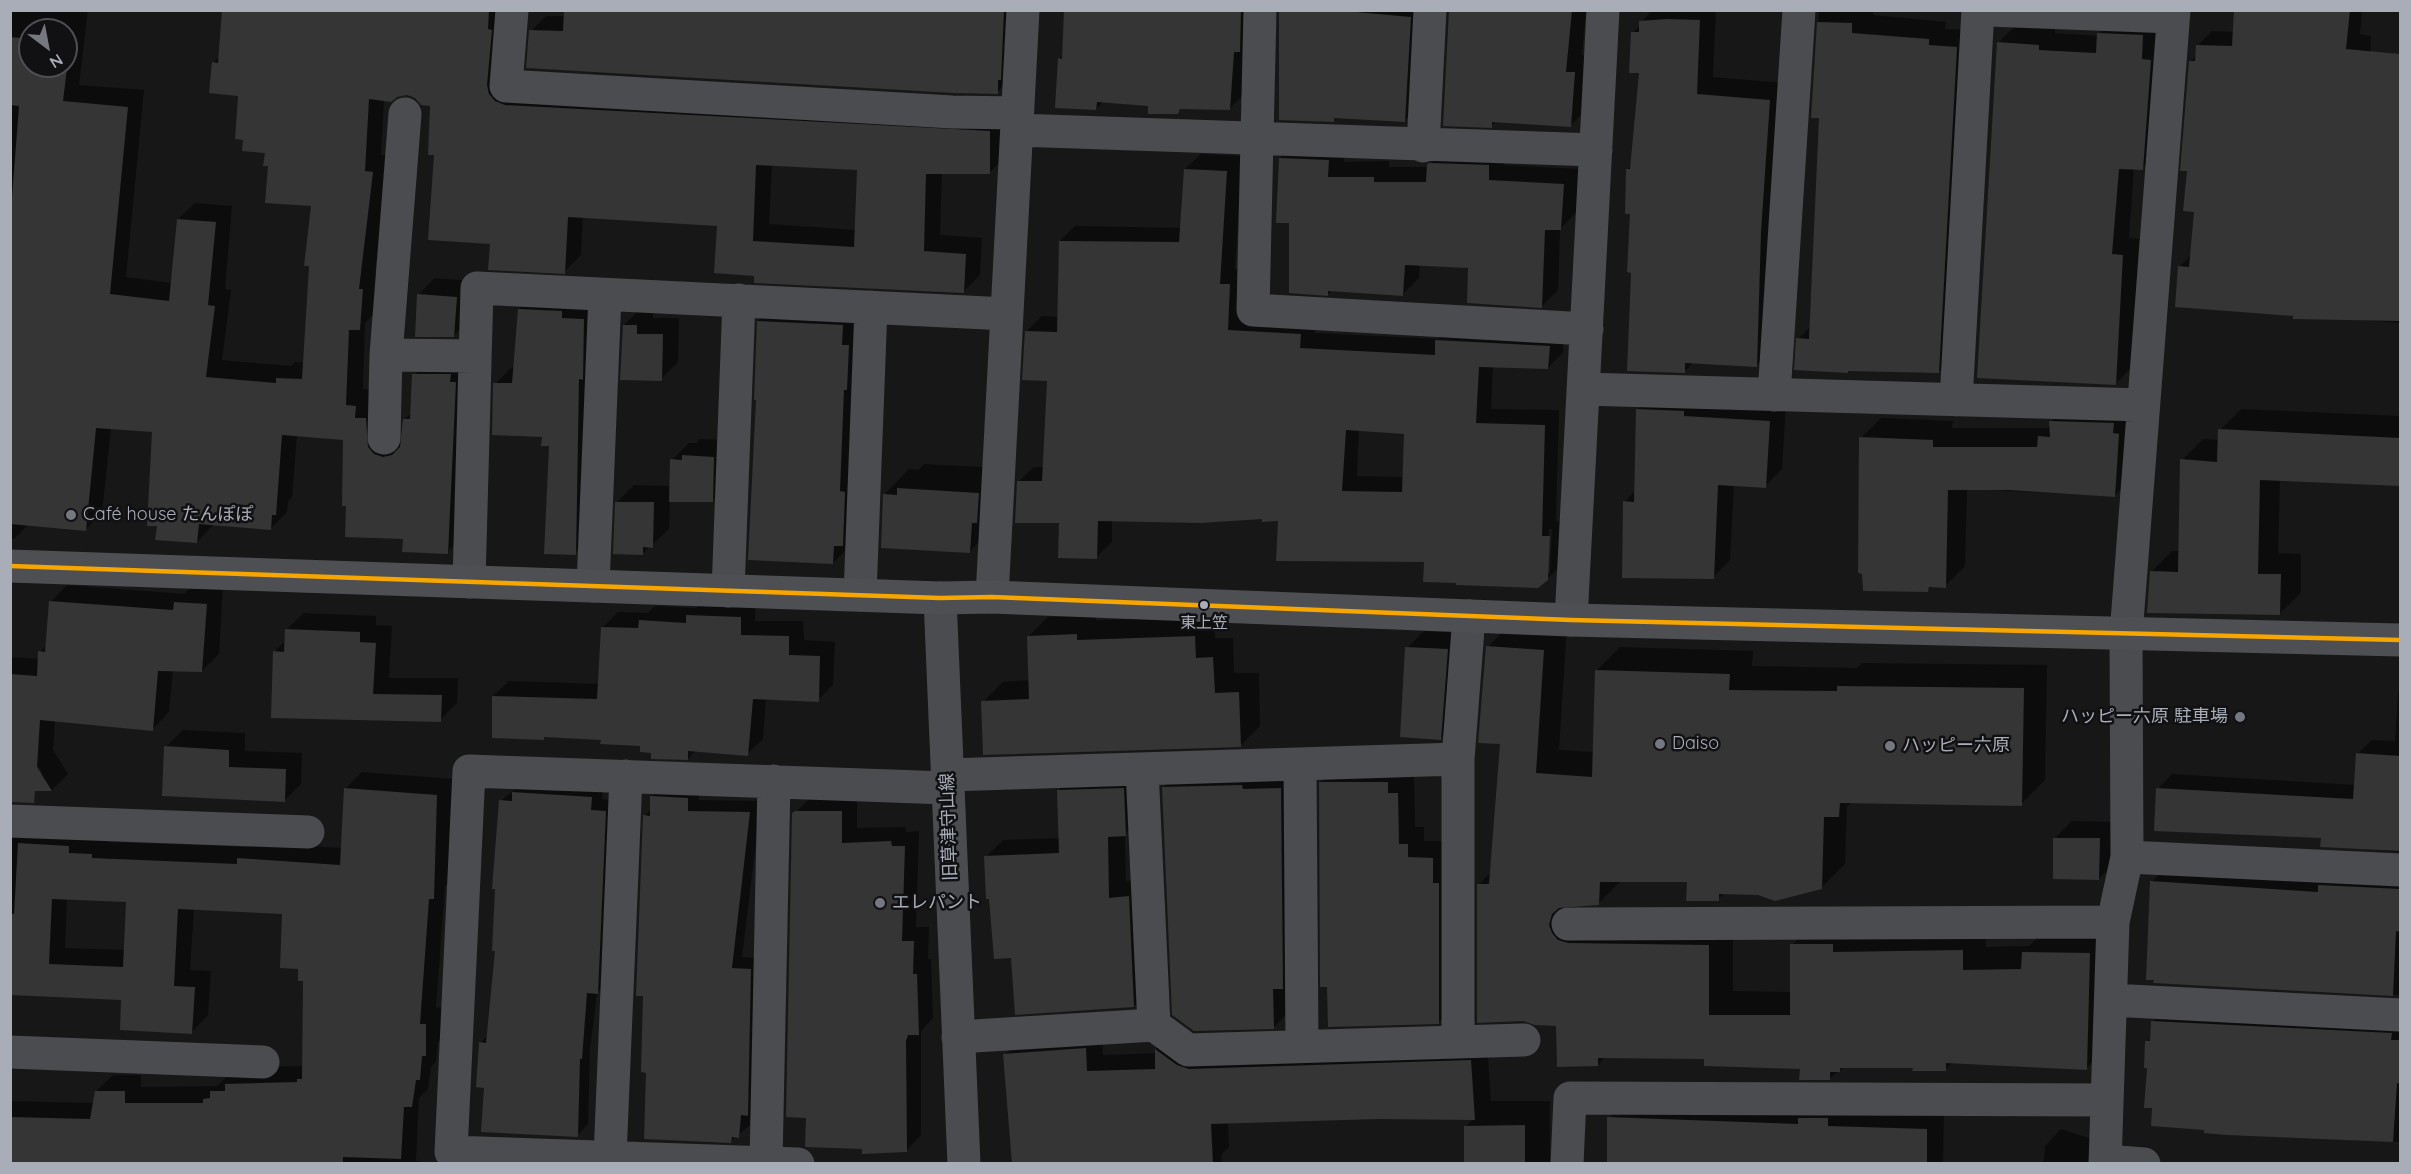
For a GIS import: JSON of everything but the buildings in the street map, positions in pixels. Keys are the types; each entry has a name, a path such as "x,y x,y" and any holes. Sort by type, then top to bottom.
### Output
{"main road":[{"path":"10,566 860,596 992,597 1571,620 2400,640"}],"street":[{"path":"512,10 506,86 952,112 1017,122 1257,140 1596,150"},
{"path":"992,597 1023,10"},
{"path":"1260,10 1254,310 1587,329"},
{"path":"1423,146 1430,10"},
{"path":"1571,620 1604,10"},
{"path":"1774,394 1799,10"},
{"path":"1956,400 1978,10"},
{"path":"1989,10 2174,14 2126,634 2127,857 2113,922 2105,1162 2144,1164"},
{"path":"384,438 386,355 405,114"},
{"path":"469,582 477,288 1007,314"},
{"path":"593,586 605,295"},
{"path":"728,591 739,300"},
{"path":"860,596 871,307"},
{"path":"386,355 475,356"},
{"path":"1583,389 2143,405"},
{"name":"旧草津守山線","path":"940,598 964,1164"},
{"path":"1458,1042 1458,759 1469,616"},
{"path":"798,1164 452,1152 470,771 774,782 947,781 1142,769 1458,759"},
{"path":"1300,764 1302,1046"},
{"path":"1142,769 1154,1025"},
{"path":"610,1157 627,776"},
{"path":"766,1162 774,782"},
{"path":"10,821 308,832"},
{"path":"2127,857 2400,870"},
{"path":"1568,924 2113,922"},
{"path":"2110,1000 2400,1015"},
{"path":"958,1037 1154,1025 1188,1050 1524,1040"},
{"path":"10,1052 263,1062"},
{"path":"1567,1164 1570,1098 2107,1100"}],"transit line":[{"path":"10,566 940,598 992,597 1571,620 2400,640"}],"place":[{"name":"Café house たんぽぽ","path":"71,515"},
{"name":"東上笠","path":"1204,605"},
{"name":"ハッピー六原 駐車場","path":"2240,717"},
{"name":"Daiso","path":"1660,744"},
{"name":"ハッピー六原","path":"1890,746"},
{"name":"エレパント","path":"880,903"}]}
